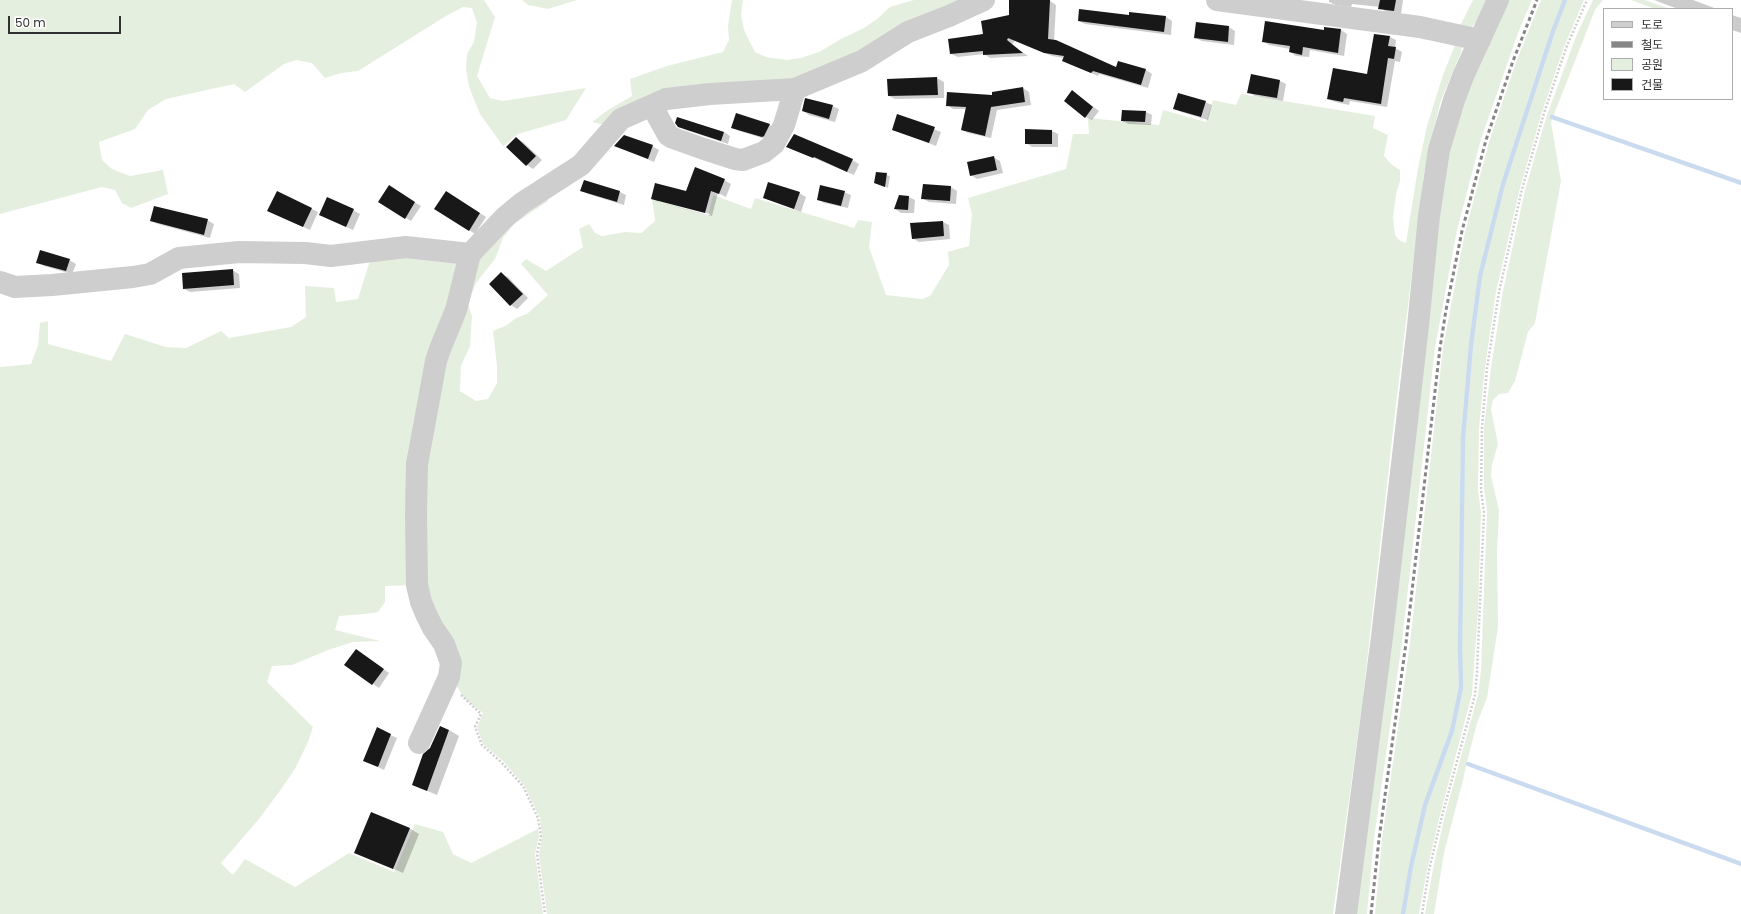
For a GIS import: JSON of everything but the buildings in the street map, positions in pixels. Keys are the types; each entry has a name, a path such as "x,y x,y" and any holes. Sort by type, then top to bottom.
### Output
{"street":[{"path":"419,743 449,677 452,663 449,654 426,614 421,602 418,585 416,515 417,464 438,355 456,310 470,254 504,218 522,203 581,165 621,119 666,99 710,94 795,89 862,61 908,32 950,16 984,0"},
{"path":"1217,0 1420,27 1480,40"},
{"path":"1346,914 1382,637 1430,208 1439,150 1464,74 1498,0"},
{"path":"652,106 668,135 672,138 735,159 743,160 764,152 774,144 784,125 795,89"},
{"path":"0,282 15,287 133,277 150,274 179,258 239,252 305,253 332,256 406,247 470,254"}],"path":[{"path":"1422,914 1429,870 1442,816 1475,695 1478,664 1484,512 1481,490 1482,428 1487,368 1499,292 1522,189 1544,113 1566,48 1587,0"},
{"path":"449,677 463,699 481,714 476,728 482,745 501,762 523,786 538,818 541,837 537,854 545,914"}],"green space":[{"path":"0,0 484,0 495,17 477,76 490,98 503,101 586,88 566,120 518,134 503,146 480,114 469,87 466,68 467,54 474,42 477,23 472,8 463,7 358,71 341,73 325,78 312,63 296,60 284,64 245,92 234,84 166,99 148,110 135,129 99,142 102,160 112,169 130,176 163,170 168,194 131,208 122,203 115,190 102,187 0,214"},
{"path":"522,0 577,0 548,9 528,5"},
{"path":"732,0 743,0 741,14 744,30 755,52 766,57 787,60 801,58 821,51 839,40 864,28 890,7 914,0 976,0 814,78 709,90 609,126 592,122 608,110 632,96 630,79 667,66 723,52 729,40 728,26"},
{"path":"1473,0 1488,0 1479,18 1472,27 1458,30"},
{"path":"1503,0 1532,0 1518,33 1481,139 1457,230 1435,347 1402,642 1374,838 1367,914 1350,914 1443,151"},
{"path":"1541,0 1563,0 1551,30 1501,183 1478,276 1469,345 1461,437 1458,648 1459,688 1451,731 1423,805 1409,865 1401,914 1375,914 1382,839 1410,643 1443,348 1465,232 1489,142 1516,62"},
{"path":"1567,0 1584,0 1564,47 1542,112 1520,188 1496,292 1485,367 1479,428 1478,490 1481,512 1478,611 1472,694 1440,815 1427,870 1419,914 1405,914 1412,866 1426,806 1454,732 1463,689 1461,648 1465,438 1473,345 1482,276 1504,184 1554,31"},
{"path":"1593,0 1603,0 1595,10 1551,122 1561,181 1535,323 1528,332 1515,381 1508,393 1499,394 1493,400 1491,409 1498,444 1492,465 1491,476 1499,510 1497,552 1498,627 1487,698 1477,723 1444,853 1434,914 1425,914 1445,815 1478,695 1481,670 1487,511 1484,488 1484,428 1491,368 1503,291 1525,190 1547,115 1577,34"},
{"path":"1631,0 1645,0 1667,8 1652,8"},
{"path":"1457,40 1462,44 1461,52 1440,103 1424,173 1362,706 1333,914 547,914 539,855 542,837 540,818 524,785 503,761 483,744 477,727 483,713 464,698 452,678 455,672 456,661 454,652 439,629 427,603 422,545 422,465 440,358 460,309 474,265 487,242 495,234 513,218 547,196 548,201 514,224 503,238 495,259 476,283 468,304 472,316 470,346 461,366 460,391 476,401 488,399 497,383 497,366 493,331 507,325 516,318 527,314 548,295 521,264 526,259 546,271 583,247 579,229 589,224 595,233 602,236 625,232 641,233 655,221 652,198 708,216 713,195 751,209 755,198 854,228 858,220 872,222 869,247 886,295 922,299 930,296 949,265 948,252 969,246 972,214 968,198 1066,169 1073,134 1089,134 1088,118 1159,125 1163,110 1206,122 1213,100 1236,105 1241,94 1375,116 1373,128 1388,135 1384,156 1392,165 1400,170 1400,181 1396,194 1393,218 1395,235 1399,240 1406,243 1418,168 1427,126 1443,75"},
{"path":"423,254 465,262 443,329 414,585 385,586 385,602 378,612 339,616 335,630 380,641 353,642 328,650 292,665 272,666 267,682 313,727 308,742 296,767 282,788 259,819 221,863 233,875 245,859 295,887 349,853 394,872 415,824 443,832 453,854 471,863 538,829 539,837 535,854 543,914 0,914 0,367 31,364 38,345 40,323 48,321 48,344 111,361 125,334 166,347 186,348 221,331 229,338 291,327 306,317 305,286 334,288 336,302 358,299 371,257"}],"waterway":[{"path":"1403,914 1411,866 1425,805 1452,731 1461,688 1460,648 1463,438 1471,345 1480,276 1503,184 1553,31 1565,0"},
{"path":"1552,117 1741,183"},
{"path":"1468,764 1741,864"}],"railway":[{"path":"1371,914 1379,839 1406,643 1440,348 1446,310 1462,231 1486,140 1513,61 1537,0"}]}
